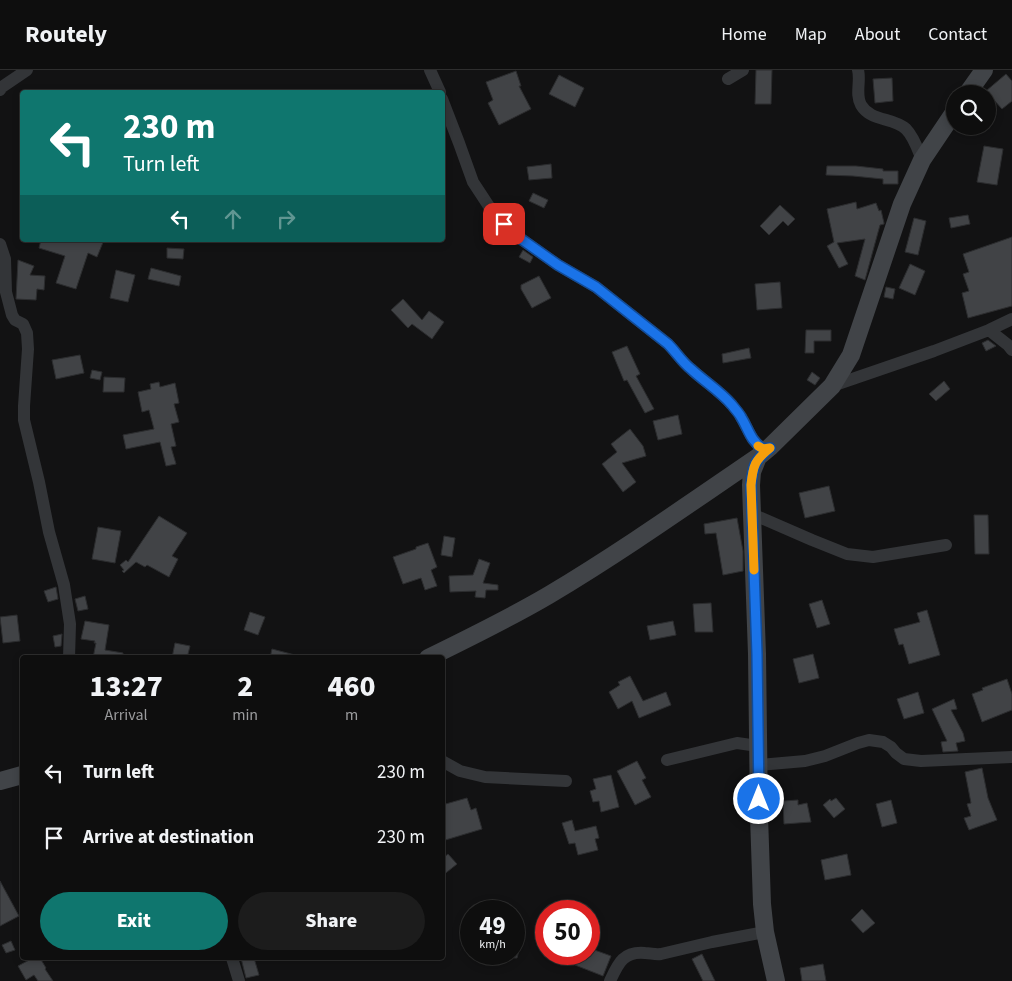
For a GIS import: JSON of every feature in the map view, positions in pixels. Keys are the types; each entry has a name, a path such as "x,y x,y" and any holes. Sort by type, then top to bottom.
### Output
{"main road":[{"path":"973,85 984,70"},
{"path":"434,655 548,595 643,536 764,452 832,386 851,355 902,204 922,160 946,125"},
{"path":"764,452 752,472 751,485 757,654 762,904 765,932 776,981"},
{"path":"0,780 20,775"}],"street":[{"path":"0,90 26,70"},
{"path":"430,70 439,90"},
{"path":"728,79 743,70"},
{"path":"858,70 860,75 858,91 862,106 868,114 905,128 912,137 922,160"},
{"path":"445,107 473,182 494,214 514,234 558,265 596,287 668,344 691,369 732,405 742,418 756,445 763,449 764,452"},
{"path":"0,244 5,259 6,292 12,315 15,320 23,324 27,333 28,349 24,420 49,532 64,586 70,624 69,655"},
{"path":"832,386 934,351 1012,319"},
{"path":"989,330 1012,350"},
{"path":"752,514 847,554 872,557 946,545"},
{"path":"759,765 805,761 869,740 883,742 891,746 904,759 921,761 1012,758"},
{"path":"667,760 737,743 758,746"},
{"path":"445,762 460,771 485,777 566,781"},
{"path":"610,981 618,963 625,957 636,953 662,954 765,932"},
{"path":"233,960 239,981"}],"building":[{"path":"756,70 772,70 771,104 755,104"},
{"path":"516,71 521,86 519,86 531,109 499,125 488,103 493,100 486,82"},
{"path":"1006,74 1012,81 1012,101 1002,109 996,102 996,85 993,85"},
{"path":"559,75 584,88 575,107 549,94"},
{"path":"892,78 893,101 875,103 873,79"},
{"path":"984,146 1003,149 997,185 977,182"},
{"path":"551,164 552,178 529,180 527,167"},
{"path":"827,166 856,166 883,169 883,171 898,171 898,184 883,184 883,179 826,175"},
{"path":"533,193 548,200 544,208 529,201"},
{"path":"856,202 857,209 876,203 879,211 881,210 884,223 880,225 865,280 855,276 865,239 837,243 848,264 839,268 827,246 834,242 827,209"},
{"path":"780,205 795,219 788,226 783,221 769,235 760,226"},
{"path":"968,215 970,224 951,228 949,218"},
{"path":"914,218 926,221 918,255 905,252"},
{"path":"1012,237 1012,306 968,318 962,293 969,291 963,274 969,272 963,254"},
{"path":"40,242 103,242 97,257 88,253 76,289 56,283 65,256 39,248"},
{"path":"167,248 184,249 183,259 167,258"},
{"path":"523,250 533,257 530,263 519,257"},
{"path":"18,260 34,266 30,275 45,276 44,290 37,289 36,300 16,299"},
{"path":"910,264 925,271 915,295 899,288"},
{"path":"151,268 181,276 179,286 148,279"},
{"path":"116,270 135,275 128,302 110,298"},
{"path":"539,276 551,298 532,308 521,289 521,285"},
{"path":"780,282 782,308 757,310 755,284"},
{"path":"886,287 895,289 893,299 884,297"},
{"path":"403,299 422,320 429,311 444,322 432,339 412,324 408,328 391,310"},
{"path":"806,330 831,330 831,341 814,341 814,353 805,353"},
{"path":"988,340 996,346 986,351 982,343"},
{"path":"627,346 640,374 636,376 654,409 645,413 627,380 624,381 612,352"},
{"path":"749,348 751,358 723,363 722,354"},
{"path":"80,355 84,373 56,379 52,360"},
{"path":"92,370 102,372 100,380 90,378"},
{"path":"812,372 820,378 815,385 807,380"},
{"path":"104,377 125,378 124,392 103,392"},
{"path":"944,381 950,389 936,401 929,394"},
{"path":"159,382 160,387 175,383 179,403 174,404 179,422 171,424 176,446 171,447 176,464 166,466 160,442 126,449 123,435 154,429 149,410 142,412 138,392 151,389 150,384"},
{"path":"678,415 682,434 658,440 653,421"},
{"path":"630,429 643,446 646,456 622,463 636,482 623,492 602,464 617,452 611,444"},
{"path":"829,486 835,511 805,518 799,493"},
{"path":"974,515 988,515 989,554 975,554"},
{"path":"159,516 187,533 172,556 178,559 169,577 147,565 145,567 136,562 124,573 120,565 126,560 128,562"},
{"path":"737,518 743,551 743,571 723,575 716,533 705,534 704,524"},
{"path":"98,527 121,531 115,563 92,559"},
{"path":"444,536 455,538 452,557 441,555"},
{"path":"428,543 437,567 431,570 437,586 425,590 421,578 403,584 393,557"},
{"path":"479,559 490,563 483,583 498,585 498,590 486,590 485,598 475,597 476,591 450,592 449,576 473,575"},
{"path":"56,587 58,599 48,602 44,591"},
{"path":"85,596 88,609 78,611 75,599"},
{"path":"822,600 830,624 817,628 809,604"},
{"path":"711,603 713,632 695,632 693,604"},
{"path":"927,610 940,655 909,664 903,644 899,645 894,629 920,622 917,613"},
{"path":"250,612 265,617 258,635 244,630"},
{"path":"17,615 20,641 3,643 0,617"},
{"path":"85,621 109,625 105,650 123,653 123,655 94,655 95,641 81,639"},
{"path":"673,621 676,635 650,640 647,626"},
{"path":"62,634 61,646 55,647 53,636"},
{"path":"175,643 190,646 188,655 173,655"},
{"path":"272,649 295,655 271,655"},
{"path":"813,654 819,678 799,683 793,659"},
{"path":"630,676 643,701 666,692 671,705 639,718 632,701 618,709 609,692 620,685 618,682"},
{"path":"1007,679 1012,694 1012,710 982,722 972,694 983,690 982,688"},
{"path":"918,692 924,713 904,719 897,699"},
{"path":"954,699 957,709 951,710 965,741 956,743 958,751 943,752 941,742 947,741 932,709"},
{"path":"637,761 646,778 642,780 651,797 635,805 617,771"},
{"path":"982,768 988,798 997,820 969,830 964,818 971,816 967,804 971,803 965,772"},
{"path":"611,775 619,807 601,812 599,801 593,802 590,791 596,789 593,779"},
{"path":"467,798 471,810 476,808 482,829 445,840 445,804"},
{"path":"836,798 845,809 834,818 823,805 830,799 831,801"},
{"path":"798,800 798,805 807,803 811,822 784,824 783,801"},
{"path":"891,800 897,823 882,827 876,804"},
{"path":"572,820 575,831 596,826 599,838 595,839 598,850 578,855 575,843 569,844 562,823"},
{"path":"448,854 457,864 445,874 445,856"},
{"path":"847,854 851,875 825,880 821,860"},
{"path":"0,881 19,916 0,926"},
{"path":"862,909 875,923 863,933 851,920"},
{"path":"11,941 15,950 6,953 2,945"},
{"path":"600,952 611,956 603,976 575,965 600,965"},
{"path":"702,954 715,981 703,981 692,959"},
{"path":"29,960 41,960 53,981 38,981 34,975 26,980 18,966"},
{"path":"242,960 255,960 259,975 246,978"},
{"path":"823,964 826,981 802,981 800,968"}],"slow traffic":[{"path":"754,570 752,472 758,458 770,448 763,449 758,446"}],"route":[{"path":"504,224 514,234 558,265 596,287 668,344 691,369 732,405 742,418 756,445 763,449 770,448 758,458 752,472 751,485 757,654 759,799"}]}
